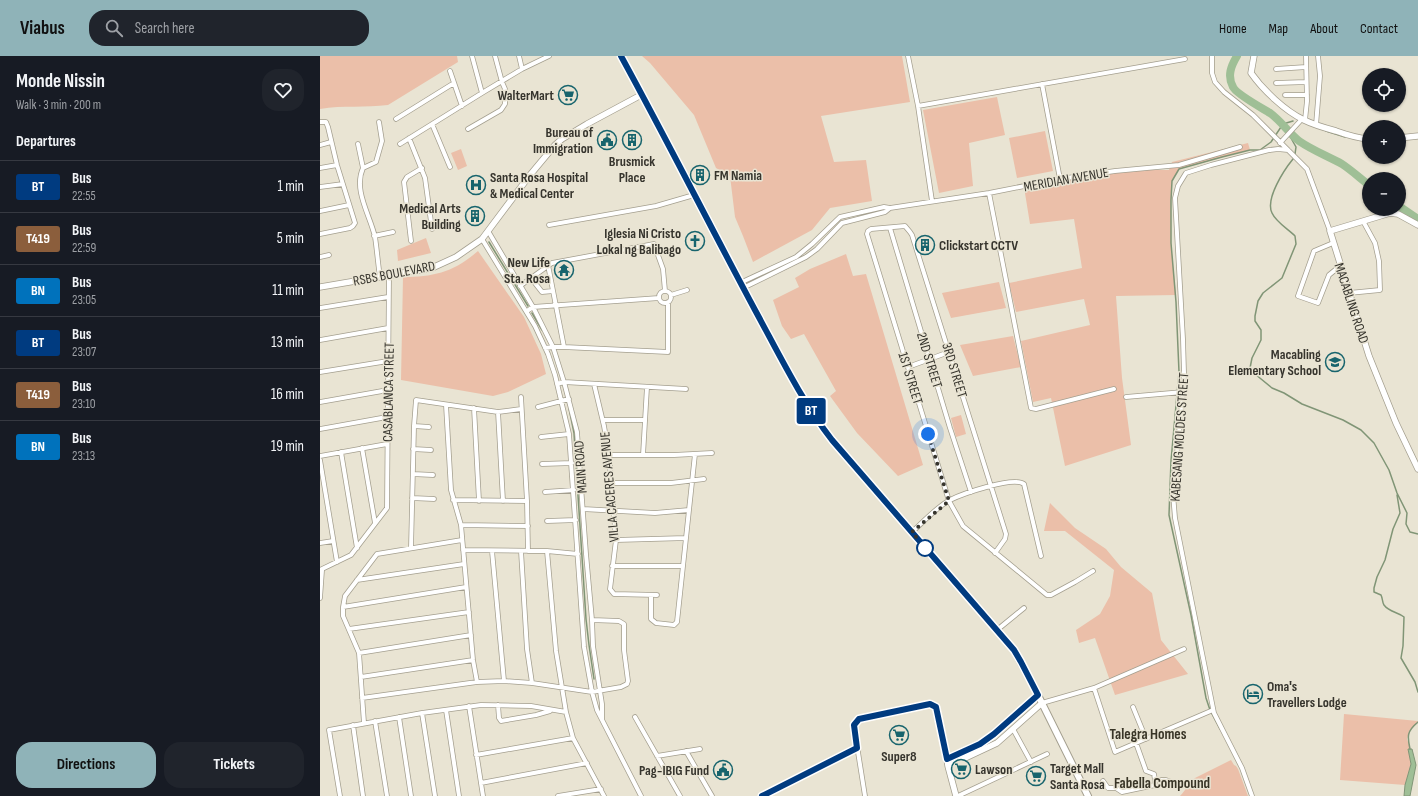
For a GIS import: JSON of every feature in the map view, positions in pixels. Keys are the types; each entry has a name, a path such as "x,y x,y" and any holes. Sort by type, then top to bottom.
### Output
{"main road":[{"path":"621,56 742,286 815,419 1014,650 1088,796"}],"street":[{"path":"472,56 482,93"},
{"path":"468,129 501,110 505,104 505,89 495,56"},
{"path":"519,56 522,69"},
{"path":"400,144 542,57 549,56"},
{"path":"908,56 918,106 932,201"},
{"name":"MACABLING ROAD","path":"1212,56 1212,73 1215,82 1224,92 1253,115 1281,141 1308,172 1330,231 1369,356 1396,423 1418,469"},
{"path":"1254,56 1251,73 1257,82 1276,100 1303,119 1316,125 1362,139"},
{"path":"1281,141 1303,119 1307,95 1306,56"},
{"path":"1316,125 1320,76 1318,56"},
{"path":"918,106 1185,58"},
{"path":"1276,69 1306,67"},
{"path":"450,71 462,106"},
{"path":"1276,83 1306,82"},
{"path":"396,119 454,83"},
{"path":"1042,84 1060,179"},
{"name":"RSBS BOULEVARD","path":"320,287 432,268 456,257 482,239 521,185 555,145 572,132 641,95"},
{"path":"1285,95 1307,95"},
{"path":"320,122 326,122 328,127 337,165 355,222 350,228 320,234"},
{"path":"363,168 376,162 382,141 380,122"},
{"path":"432,124 450,167"},
{"path":"1406,137 1418,136"},
{"path":"409,138 425,178 432,229"},
{"path":"320,145 332,142"},
{"path":"358,144 363,168 360,175 362,199 374,236 380,277"},
{"name":"MERIDIAN AVENUE","path":"742,286 796,257 840,217 884,206 890,208 989,193 1060,179 1115,171 1179,165 1240,147"},
{"name":"KABESANG MOLDES STREET","path":"1252,796 1242,768 1211,710 1175,518 1173,494 1183,339 1175,198 1178,186 1186,173 1269,150 1288,150"},
{"path":"320,168 337,165"},
{"path":"411,241 404,182 407,177 422,168"},
{"path":"320,188 343,184"},
{"path":"989,193 1031,408 1036,409 1114,389"},
{"path":"549,225 656,206 694,195"},
{"path":"320,211 349,205"},
{"name":"MERIDIAN AVENUE","path":"742,286 806,257 817,249 842,223 885,212 890,208"},
{"path":"1330,231 1390,213 1398,214 1418,225"},
{"path":"1349,293 1380,290 1380,260 1375,243 1363,221"},
{"name":"3RD STREET","path":"867,234 868,231 871,230 905,226 910,232 928,283 1006,534 1005,539 995,553"},
{"name":"2ND STREET","path":"890,228 971,492"},
{"name":"MAIN ROAD","path":"488,231 533,307 553,346 569,399 578,442 593,646 602,704 602,721"},
{"path":"374,236 393,232"},
{"name":"1ST STREET","path":"867,234 949,501 963,526 1049,595 1093,571"},
{"name":"MAIN ROAD","path":"482,239 526,311 545,348 562,401 569,434 572,463 584,647 592,692 602,721 641,796"},
{"path":"1333,243 1314,251 1298,296 1318,303 1329,275 1340,266"},
{"path":"520,286 548,265 556,262 654,244 663,269 665,291"},
{"path":"320,257 329,255"},
{"path":"548,265 564,346"},
{"name":"CASABLANCA STREET","path":"375,523 387,508 389,275"},
{"path":"531,278 542,292 553,291"},
{"path":"671,295 687,290"},
{"path":"665,291 669,292 671,295"},
{"path":"659,298 660,293 665,291"},
{"path":"545,348 564,346 668,352 668,302 671,295"},
{"path":"320,308 388,297"},
{"path":"526,311 533,307 659,298 663,302 668,302"},
{"path":"320,340 388,328"},
{"path":"908,367 929,358 949,352"},
{"path":"320,372 388,361"},
{"path":"557,384 564,382 686,389"},
{"name":"VILLA CACERES AVENUE","path":"594,384 603,420 608,455 616,540 609,585 610,589 614,594 657,595"},
{"path":"643,455 647,386"},
{"path":"320,402 388,390"},
{"path":"1126,397 1180,392"},
{"path":"521,397 527,501 528,551"},
{"path":"538,407 569,399"},
{"path":"411,548 413,449 416,400 498,412 521,408"},
{"path":"446,404 450,479 453,500 461,525 473,660 477,682"},
{"path":"474,408 479,501"},
{"path":"498,412 503,501"},
{"path":"320,429 387,417"},
{"path":"603,420 645,420"},
{"path":"414,426 429,427"},
{"path":"541,437 569,434"},
{"path":"320,456 387,444"},
{"path":"320,598 321,570 351,555 375,523 362,448"},
{"path":"413,449 431,450"},
{"path":"341,452 357,548"},
{"path":"608,455 712,453"},
{"path":"651,596 651,619 656,623 674,625 677,622 695,454"},
{"path":"320,460 336,562"},
{"path":"542,464 572,463"},
{"path":"413,474 433,475"},
{"path":"610,483 671,483 704,479"},
{"path":"912,532 949,501 991,485 1019,482 1024,484 1041,556"},
{"path":"545,492 574,490"},
{"path":"412,498 434,498"},
{"path":"453,500 527,501"},
{"path":"583,509 655,513 689,510"},
{"path":"547,521 576,520"},
{"path":"461,525 528,526"},
{"path":"616,540 686,538"},
{"path":"364,723 359,653 343,616 345,596 377,554 462,540"},
{"path":"320,543 333,541"},
{"path":"464,550 547,551 578,554"},
{"path":"492,551 504,681"},
{"path":"520,551 527,649 532,683"},
{"path":"547,551 556,651 566,712 573,738 604,796"},
{"path":"357,580 464,564"},
{"path":"612,566 683,566"},
{"path":"343,607 466,587"},
{"path":"997,630 1024,608"},
{"path":"349,629 469,612"},
{"path":"362,698 477,682 504,681 532,683 592,692 622,687 627,684 628,681 624,650 624,624 620,621 592,620"},
{"path":"359,653 471,635"},
{"path":"948,766 997,743 1015,731 1042,703 1094,688 1184,649"},
{"path":"361,677 473,660"},
{"path":"1094,688 1115,752 1211,710"},
{"path":"947,759 980,744 994,734 1038,695"},
{"path":"865,796 854,727 855,722 863,717 930,704 936,707 948,766 957,796 1047,754"},
{"path":"498,705 499,718 501,721 536,715 552,710"},
{"path":"340,796 329,730 469,706 531,706 566,712"},
{"path":"469,706 483,796"},
{"path":"1133,708 1146,739"},
{"path":"446,710 459,796"},
{"path":"422,713 435,796"},
{"path":"399,717 411,796"},
{"path":"635,717 680,796"},
{"path":"375,721 386,796"},
{"path":"353,725 363,796"},
{"path":"1015,731 1031,762"},
{"path":"476,755 573,738"},
{"path":"1103,781 1108,788 1116,788 1122,792 1155,785 1154,774 1146,771 1136,743"},
{"path":"657,756 700,749"},
{"path":"686,751 712,796"},
{"path":"481,783 587,763"},
{"path":"1155,780 1166,780 1179,785"},
{"path":"558,796 601,789"}],"shaded area":[{"path":"320,56 457,56 458,62 388,105 320,109"},
{"path":"642,56 902,56 910,102 821,116 834,162 866,160 872,201 830,208 812,230 753,262 735,217 730,176 716,168 694,115 650,63"},
{"path":"997,97 1005,135 969,143 973,186 939,193 923,110"},
{"path":"1045,131 1053,171 1017,178 1009,138"},
{"path":"1248,143 1250,150 1179,169 1172,181 1171,243 1176,295 1116,296 1122,378 1131,445 1065,466 1051,398 1033,402 1021,341 1090,325 1084,299 1016,312 1009,283 1082,268 1074,219 1030,224 1024,187 1115,170 1169,170 1172,162"},
{"path":"461,149 467,166 458,170 451,153"},
{"path":"426,238 431,253 398,261 397,250"},
{"path":"478,251 524,317 541,354 546,374 508,392 493,396 401,380 403,277 424,276 443,272 461,264"},
{"path":"846,254 853,276 866,274 923,465 898,476 857,433 830,396 836,391 804,334 791,339 782,326 773,300 799,287 795,278 810,269"},
{"path":"999,282 1006,308 951,318 942,293"},
{"path":"1013,336 1021,367 973,376 960,345"},
{"path":"961,415 966,434 956,437 951,418"},
{"path":"1050,503 1075,528 1106,549 1121,567 1152,593 1161,640 1188,674 1115,695 1095,638 1079,643 1076,630 1100,614 1110,596 1114,570 1065,531 1044,531"},
{"path":"1344,714 1418,721 1409,732 1407,739 1410,748 1411,764 1405,785 1340,780"},
{"path":"1408,749 1412,749 1416,765 1410,796 1404,796 1405,785 1411,764"},
{"path":"1231,760 1238,769 1248,796 1180,796 1195,778"}],"waterway":[{"path":"1237,56 1230,75 1231,83 1235,90 1274,116 1299,141 1342,164 1362,179"},
{"path":"1275,136 1283,124 1293,121"},
{"path":"1283,124 1296,147 1295,154"},
{"path":"1326,131 1345,137"},
{"path":"1220,729 1210,710 1206,698 1191,615 1169,515 1171,461 1179,372 1176,302 1171,243 1172,181 1179,169 1250,150 1260,150 1273,139"},
{"path":"1293,159 1276,185 1271,200 1271,207 1272,213 1276,219 1295,236 1296,244 1282,278 1263,293 1258,301 1255,321 1261,330 1261,340 1252,358 1250,368 1272,388 1284,393 1302,404 1343,420 1361,430 1374,443 1389,470 1397,493 1407,513 1406,524 1410,532 1418,534"},
{"path":"1406,211 1418,219"},
{"path":"489,242 528,306"},
{"path":"532,313 542,330"},
{"path":"569,408 574,433 586,619 594,679"},
{"path":"1397,495 1400,513 1393,529 1385,560 1377,577 1374,592 1381,595 1383,604 1386,607 1404,617 1401,658 1415,682 1418,692"},
{"path":"1410,749 1408,741 1409,734 1418,722"}],"bus line":[{"name":"BT","path":"621,56 720,245 815,419 1014,650 1038,695 994,734 980,744 947,759 936,707 930,704 863,717 855,722 854,725 857,748 762,796"}],"place":[{"name":"WalterMart","path":"568,95"},
{"name":"Bureau of Immigration","path":"607,140"},
{"name":"Brusmick Place","path":"632,140"},
{"name":"FM Namia","path":"700,175"},
{"name":"Santa Rosa Hospital & Medical Center","path":"476,185"},
{"name":"Medical Arts Building","path":"475,216"},
{"name":"Iglesia Ni Cristo Lokal ng Balibago","path":"695,241"},
{"name":"Clickstart CCTV","path":"925,245"},
{"name":"New Life Sta. Rosa","path":"564,270"},
{"name":"Macabling Elementary School","path":"1335,362"},
{"name":"Oma's Travellers Lodge","path":"1253,694"},
{"name":"Super8","path":"899,735"},
{"name":"Lawson","path":"961,769"},
{"name":"Pag-IBIG Fund","path":"723,770"},
{"name":"Target Mall Santa Rosa","path":"1036,776"}],"district":[{"name":"Talegra Homes","path":"1148,734"},
{"name":"Fabella Compound","path":"1162,783"}],"route":[{"path":"925,548 912,532 949,501 928,434"}]}
